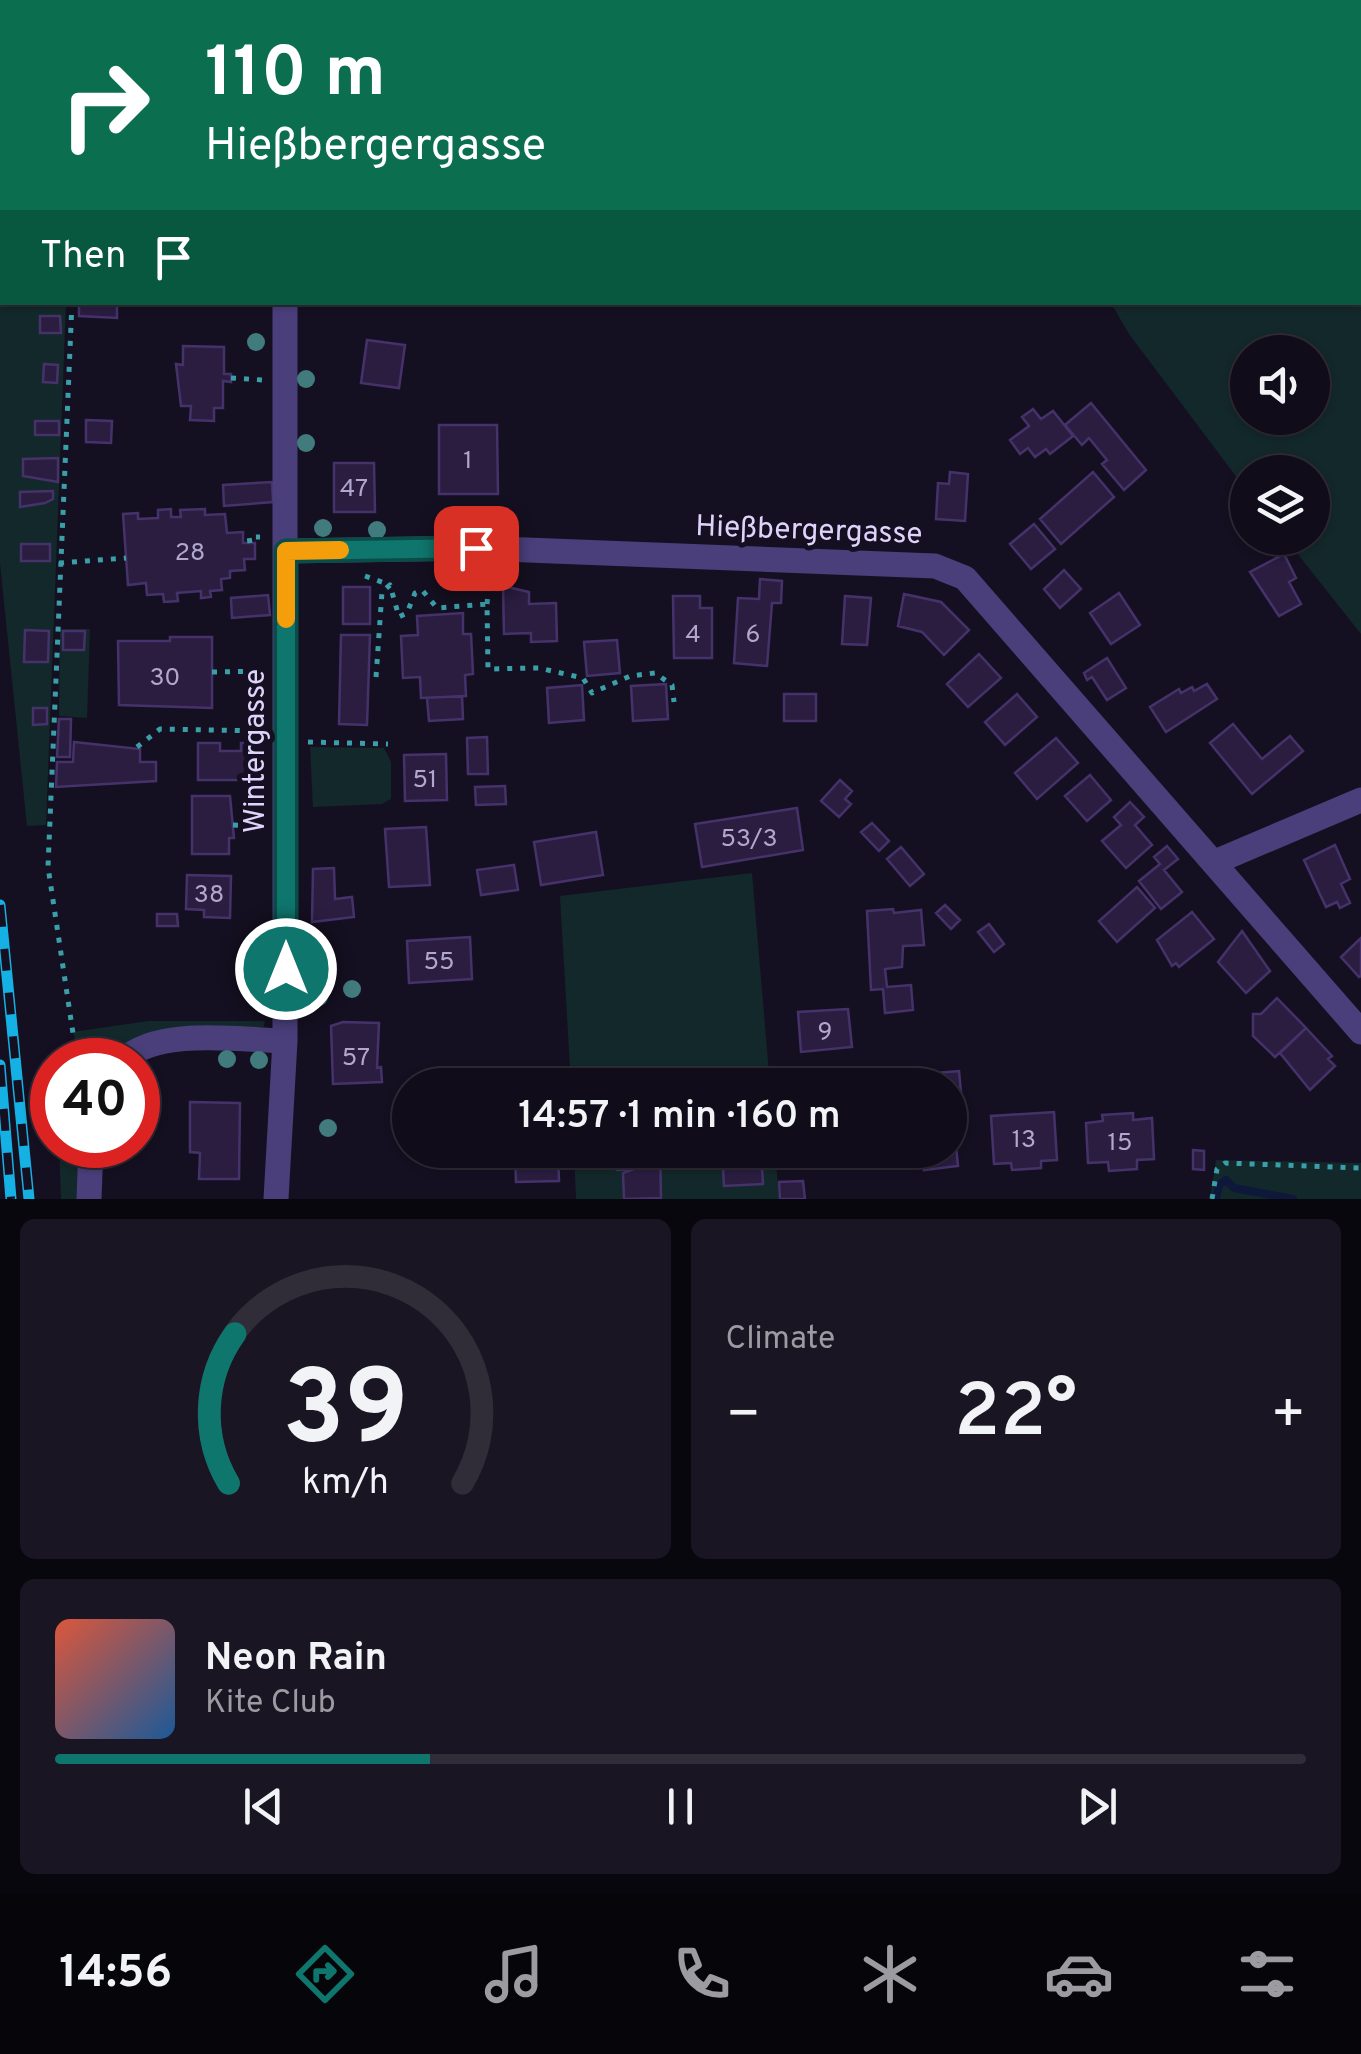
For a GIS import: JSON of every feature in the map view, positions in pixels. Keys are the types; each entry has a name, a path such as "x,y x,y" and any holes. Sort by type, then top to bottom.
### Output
{"street":[{"name":"Wintergasse","path":"276,1199 285,1041 285,305"},
{"name":"Hießbergergasse","path":"286,551 476,548 935,566 965,578 1361,1032"},
{"path":"1215,862 1361,800"},
{"path":"160,1042 285,1041"},
{"path":"89,1199 90,1168"}],"path":[{"path":"72,305 48,867 74,1038"},
{"path":"231,378 273,380"},
{"path":"59,563 126,558"},
{"path":"491,566 488,669 539,668 583,678 592,693 630,676 655,673 672,685 674,702"},
{"path":"358,568 360,575 390,585"},
{"path":"390,585 400,617 407,613 415,593 422,590 437,608 487,604"},
{"path":"376,677 382,592 390,585"},
{"path":"212,672 254,671"},
{"path":"137,747 160,728 272,732"},
{"path":"305,742 388,744"},
{"path":"233,825 270,826"},
{"path":"1212,1199 1217,1169 1225,1163 1361,1168"}],"green space":[{"path":"0,305 66,305 46,825 27,826 0,563"},
{"path":"1112,305 1361,305 1361,634 1298,555 1330,555 1330,455 1230,455 1230,468 1129,334"},
{"path":"60,629 90,629 87,718 59,716"},
{"path":"310,747 384,748 391,762 391,799 382,804 313,807"},
{"path":"752,873 769,1068 570,1068 560,896"},
{"path":"148,1021 265,1021 264,1027 147,1034 140,1038 75,1038 73,1032"},
{"path":"1216,1160 1361,1163 1361,1199 1210,1199"},
{"path":"60,1168 79,1168 78,1199 61,1199"},
{"path":"575,1168 776,1168 779,1199 576,1199"}],"building":[{"path":"79,305 117,305 117,318 79,316"},
{"path":"40,316 60,316 61,333 40,333"},
{"path":"367,340 405,345 399,388 361,383"},
{"path":"183,346 224,347 224,374 231,374 231,382 223,381 223,408 214,408 214,421 190,420 191,406 181,406 176,364 183,365"},
{"path":"44,364 58,365 57,383 43,382"},
{"path":"1091,403 1146,470 1124,490 1102,464 1107,460 1089,438 1082,445 1065,425"},
{"path":"1033,409 1041,419 1053,411 1073,436 1050,454 1046,449 1035,457 1028,448 1020,454 1010,440 1029,426 1022,417"},
{"path":"86,420 112,421 111,443 86,442"},
{"path":"35,421 59,421 59,435 35,435"},
{"path":"439,425 497,425 498,494 439,494"},
{"path":"58,458 58,482 23,476 23,459"},
{"path":"334,463 374,463 375,512 334,512"},
{"path":"950,472 968,474 965,521 936,519 938,483 949,484"},
{"path":"1093,472 1114,497 1061,544 1040,519"},
{"path":"272,482 273,502 224,506 223,485"},
{"path":"53,491 53,499 45,503 20,507 20,492"},
{"path":"171,509 171,517 181,517 180,510 205,509 205,515 225,514 227,533 243,532 243,543 255,543 255,559 244,559 245,570 230,571 230,578 221,579 222,590 210,591 211,597 201,598 201,591 177,593 178,601 164,602 163,594 147,595 146,583 128,585 123,514 138,513 138,519 158,518 158,510"},
{"path":"1034,524 1055,549 1031,569 1010,544"},
{"path":"21,544 50,544 50,561 21,561"},
{"path":"1284,555 1296,578 1289,582 1301,604 1279,616 1250,572"},
{"path":"1064,570 1081,589 1060,608 1044,589"},
{"path":"760,579 782,581 781,603 772,603 767,666 734,663 738,598 759,599"},
{"path":"503,586 529,592 529,604 556,603 557,641 531,642 531,633 504,634"},
{"path":"343,587 370,587 370,624 343,624"},
{"path":"1119,593 1140,625 1111,644 1090,613"},
{"path":"904,594 941,602 969,630 944,655 922,632 898,626"},
{"path":"268,595 270,615 232,618 231,598"},
{"path":"673,596 700,596 700,608 712,608 712,658 674,658"},
{"path":"845,596 871,598 867,645 842,644"},
{"path":"463,613 463,634 471,634 473,674 465,675 466,696 421,698 420,677 403,678 401,636 418,635 417,616"},
{"path":"25,630 49,631 48,662 24,662"},
{"path":"63,631 85,631 84,650 63,650"},
{"path":"341,635 370,635 367,725 339,724"},
{"path":"170,637 212,637 212,708 119,705 118,641 170,641"},
{"path":"617,640 620,673 587,676 584,642"},
{"path":"979,654 1001,678 968,707 947,684"},
{"path":"1107,658 1126,688 1107,700 1092,677 1087,680 1084,673"},
{"path":"666,684 668,719 633,721 631,686"},
{"path":"1207,684 1217,699 1166,732 1150,707 1179,689 1181,693 1192,687 1194,691"},
{"path":"582,685 584,720 549,723 547,688"},
{"path":"784,694 816,694 816,721 784,721"},
{"path":"1017,694 1037,717 1005,745 985,722"},
{"path":"462,696 463,719 429,721 427,698"},
{"path":"33,708 47,708 47,724 33,725"},
{"path":"59,719 71,719 70,757 57,757"},
{"path":"1233,724 1262,759 1290,736 1303,751 1252,794 1210,743"},
{"path":"487,737 488,774 468,774 467,738"},
{"path":"1056,738 1078,763 1037,799 1015,773"},
{"path":"74,742 140,749 140,762 156,762 156,781 56,787 57,762 73,762"},
{"path":"198,743 220,743 220,751 241,751 241,743 263,743 263,780 198,780"},
{"path":"446,754 447,800 405,801 404,755"},
{"path":"1090,775 1111,800 1087,821 1065,796"},
{"path":"840,780 852,791 845,799 851,804 839,817 821,801"},
{"path":"505,786 506,804 476,805 475,787"},
{"path":"192,796 230,796 234,838 229,838 229,854 192,854"},
{"path":"1130,802 1144,817 1135,825 1152,845 1126,868 1102,841 1121,825 1114,817"},
{"path":"797,808 803,850 702,867 695,824"},
{"path":"872,823 889,841 879,851 861,832"},
{"path":"426,827 430,885 389,887 385,829"},
{"path":"596,832 603,875 541,885 534,842"},
{"path":"1335,845 1350,879 1341,884 1350,903 1340,908 1337,902 1326,907 1304,860"},
{"path":"1167,846 1178,859 1164,870 1182,892 1161,909 1139,881 1160,864 1154,857"},
{"path":"901,847 924,874 910,886 887,859"},
{"path":"514,865 518,890 481,895 477,870"},
{"path":"334,868 335,899 352,897 354,917 312,922 313,869"},
{"path":"187,875 231,876 230,918 204,917 204,910 186,909"},
{"path":"1137,887 1155,908 1117,942 1099,921"},
{"path":"945,905 960,920 951,929 936,913"},
{"path":"893,909 894,913 921,910 924,945 903,946 902,967 885,969 887,987 911,985 913,1010 885,1013 883,989 871,990 867,911"},
{"path":"1192,912 1214,939 1179,967 1176,963 1172,966 1157,940"},
{"path":"157,914 177,914 178,926 157,926"},
{"path":"989,924 1004,944 994,952 978,932"},
{"path":"1242,931 1270,971 1246,993 1218,962"},
{"path":"470,937 472,979 409,983 407,941"},
{"path":"1361,938 1361,976 1359,977 1341,957"},
{"path":"1277,998 1306,1028 1275,1057 1253,1036 1253,1014 1261,1014"},
{"path":"848,1009 852,1047 801,1052 798,1012"},
{"path":"343,1022 379,1023 377,1068 381,1067 382,1082 333,1084 331,1026"},
{"path":"1306,1028 1332,1056 1328,1059 1335,1066 1310,1090 1280,1053"},
{"path":"190,1102 240,1103 239,1179 199,1179 200,1153 190,1152"},
{"path":"1054,1112 1057,1160 1041,1161 1041,1168 1012,1170 1011,1163 994,1164 991,1116"},
{"path":"1133,1113 1133,1120 1152,1118 1154,1159 1137,1160 1137,1169 1109,1171 1108,1162 1088,1163 1086,1123 1103,1121 1102,1115"},
{"path":"1193,1150 1204,1151 1204,1170 1193,1169"},
{"path":"516,1168 559,1168 559,1181 516,1182"},
{"path":"617,1168 660,1168 661,1198 624,1199 623,1173 634,1169"},
{"path":"723,1168 762,1168 763,1184 724,1186"},
{"path":"803,1181 805,1199 780,1199 779,1182"}],"waterway":[{"path":"1216,1199 1219,1185 1226,1180 1234,1188 1293,1199"}],"railway":[{"path":"0,905 29,1199"},
{"path":"0,1065 11,1199"}],"slow traffic":[{"path":"286,619 286,551 340,550"}],"route":[{"path":"286,969 286,551 476,548"}]}
